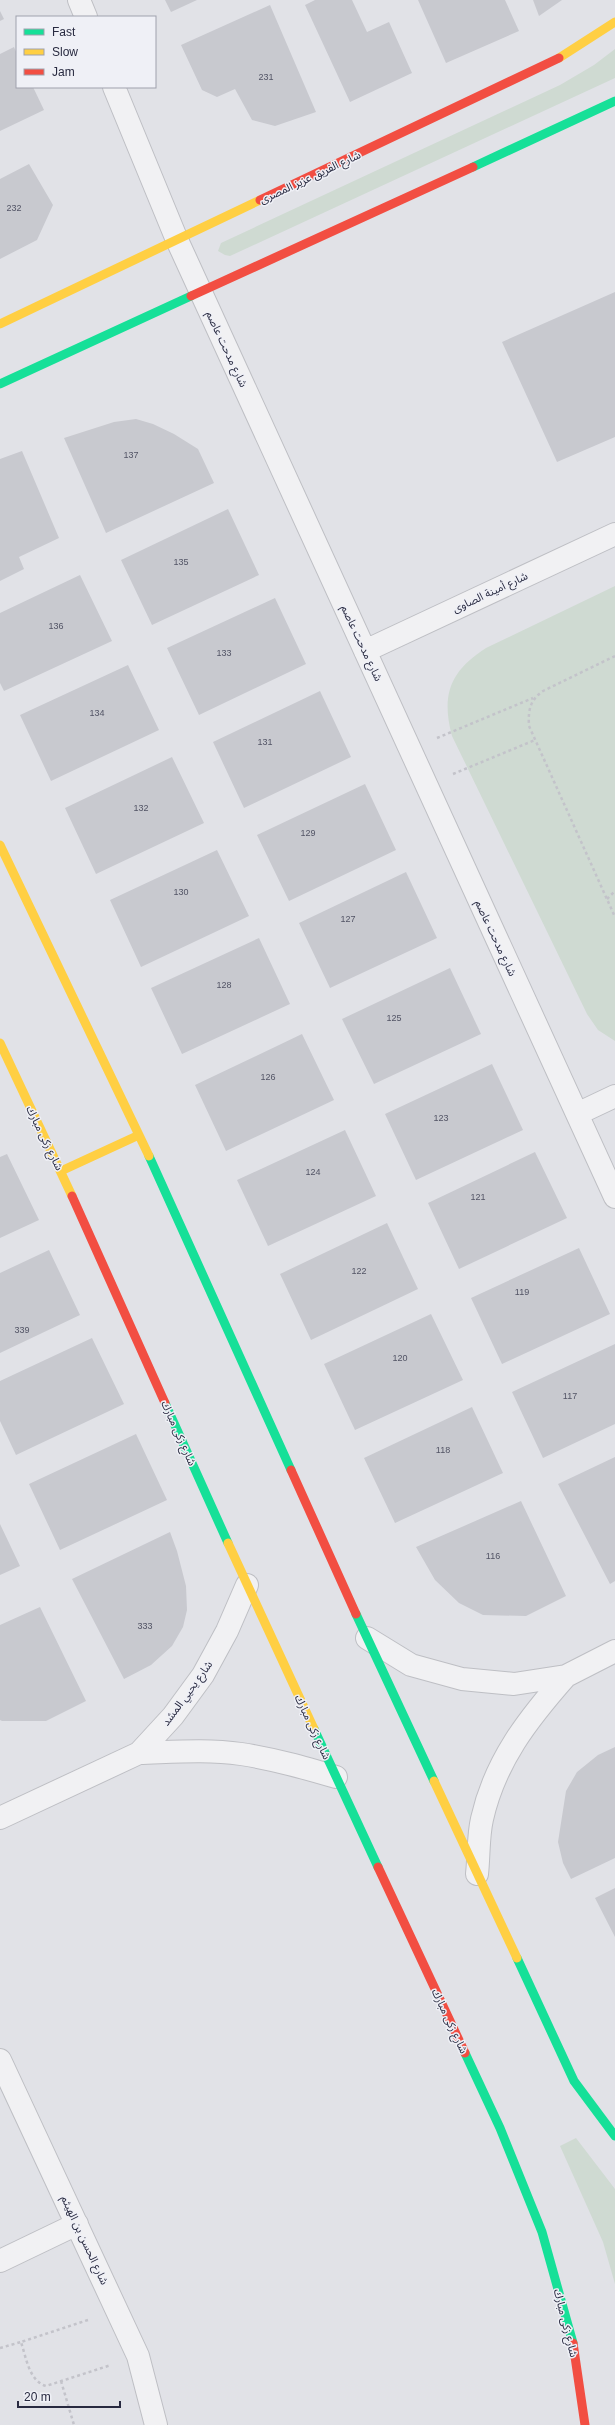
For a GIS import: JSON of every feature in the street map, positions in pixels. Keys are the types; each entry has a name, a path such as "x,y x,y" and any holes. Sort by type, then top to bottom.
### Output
{"street":[{"path":"79,0 86,16"},
{"name":"شارع الفريق عزيز المصرى","path":"0,324 570,53 615,22"},
{"name":"شارع مدحت عاصم","path":"114,88 177,240 615,1197"},
{"path":"0,384 615,101"},
{"name":"شارع أمينة الصاوى","path":"365,651 615,534"},
{"path":"0,845 139,1135 367,1638 574,2081 615,2136"},
{"name":"شارع زكى مبارك","path":"0,1044 61,1171 247,1585 500,2128 542,2232 572,2340 586,2425"},
{"path":"577,1114 615,1096"},
{"path":"61,1171 139,1135"},
{"name":"شارع يحيي المشد","path":"139,1753 173,1716 203,1675 227,1631 247,1585"},
{"path":"367,1638 411,1665 462,1679 514,1684 566,1676 615,1651"},
{"path":"477,1874 482,1819 500,1766 529,1718 566,1676"},
{"name":"شارع يحيي المشد","path":"5,1813 139,1753 189,1751 240,1754 289,1763 336,1777"},
{"path":"0,1833 5,1813"},
{"name":"شارع الحسن بن الهيثم","path":"0,2060 138,2356 156,2425"},
{"path":"0,2261 77,2224"}],"path":[{"path":"410,749 534,698 615,656"},
{"path":"534,698 528,711 529,726 615,917"},
{"path":"426,785 535,740"},
{"path":"607,899 615,891"},
{"path":"0,2348 117,2310"},
{"path":"21,2342 33,2378 39,2384 46,2386 138,2356"},
{"path":"61,2381 74,2425"}],"shaded area":[{"path":"615,49 615,78 230,256 218,251 221,243 560,85 594,65"},
{"path":"615,586 615,1041 598,1030 587,1014 452,736 449,721 448,696 451,685 464,666 486,648"},
{"path":"576,2138 615,2189 615,2284 603,2242 560,2146"}],"building":[{"path":"165,0 197,0 171,12"},
{"path":"315,0 352,0 367,32 389,22 412,73 350,102 305,5"},
{"path":"418,0 505,0 519,31 446,63"},
{"path":"533,0 562,0 539,16"},
{"path":"270,5 316,112 275,126 252,120 235,89 217,97 202,90 181,45"},
{"path":"0,11 4,19 0,21"},
{"path":"14,47 16,52 16,88 33,88 44,110 0,131 0,54"},
{"path":"29,164 53,205 37,240 0,259 0,179"},
{"path":"615,292 615,437 557,462 502,342"},
{"path":"136,419 153,424 174,434 198,449 214,483 106,533 64,438 114,422"},
{"path":"22,451 59,538 19,557 24,569 0,581 0,459"},
{"path":"228,509 259,575 152,625 121,560"},
{"path":"80,575 112,641 4,691 0,683 0,613"},
{"path":"275,598 306,664 199,715 167,648"},
{"path":"128,665 159,730 51,781 20,715"},
{"path":"320,691 351,757 244,808 213,742"},
{"path":"172,757 204,823 96,874 65,808"},
{"path":"365,784 396,850 289,901 257,835"},
{"path":"217,850 249,916 141,967 110,900"},
{"path":"406,872 437,938 330,988 299,923"},
{"path":"259,938 290,1004 182,1054 151,988"},
{"path":"450,968 481,1034 374,1084 342,1019"},
{"path":"302,1034 334,1100 226,1151 195,1085"},
{"path":"492,1064 523,1130 416,1180 385,1114"},
{"path":"345,1130 376,1196 268,1246 237,1180"},
{"path":"535,1152 567,1218 459,1269 428,1203"},
{"path":"7,1154 39,1220 0,1238 0,1157"},
{"path":"387,1223 418,1289 311,1340 280,1274"},
{"path":"579,1248 610,1314 502,1364 471,1298"},
{"path":"49,1250 80,1315 0,1353 0,1273"},
{"path":"431,1314 463,1380 355,1430 324,1364"},
{"path":"92,1338 124,1404 16,1455 0,1421 0,1381"},
{"path":"615,1344 615,1424 543,1458 512,1392"},
{"path":"472,1407 503,1473 395,1523 364,1458"},
{"path":"136,1434 167,1500 60,1550 29,1484"},
{"path":"615,1457 615,1581 610,1584 558,1484"},
{"path":"521,1501 566,1596 526,1616 483,1615 459,1603 435,1580 416,1547"},
{"path":"0,1524 20,1566 0,1575"},
{"path":"170,1532 177,1551 186,1586 187,1610 183,1627 172,1646 151,1665 124,1679 72,1579"},
{"path":"40,1607 86,1701 46,1721 2,1721 0,1720 0,1625"},
{"path":"615,1747 615,1858 571,1879 563,1863 558,1842 566,1791 577,1772 598,1755"},
{"path":"615,1888 615,1937 595,1898"}],"traffic: fast":[{"path":"473,167 615,101"},
{"path":"0,384 191,296"},
{"path":"149,1156 291,1470"},
{"path":"165,1403 228,1543"},
{"path":"356,1614 434,1781"},
{"path":"314,1729 378,1867"},
{"path":"517,1958 574,2081 615,2136"},
{"path":"465,2053 500,2128 542,2232 573,2343"}],"traffic: slow":[{"path":"559,58 615,22"},
{"path":"0,324 260,200"},
{"path":"0,845 149,1156"},
{"path":"0,1043 72,1196"},
{"path":"61,1171 139,1135"},
{"path":"228,1543 314,1729"},
{"path":"434,1781 517,1958"}],"traffic: jam":[{"path":"260,200 559,58"},
{"path":"191,296 473,167"},
{"path":"72,1196 165,1403"},
{"path":"291,1470 356,1614"},
{"path":"378,1867 465,2053"},
{"path":"573,2343 585,2425"}]}
